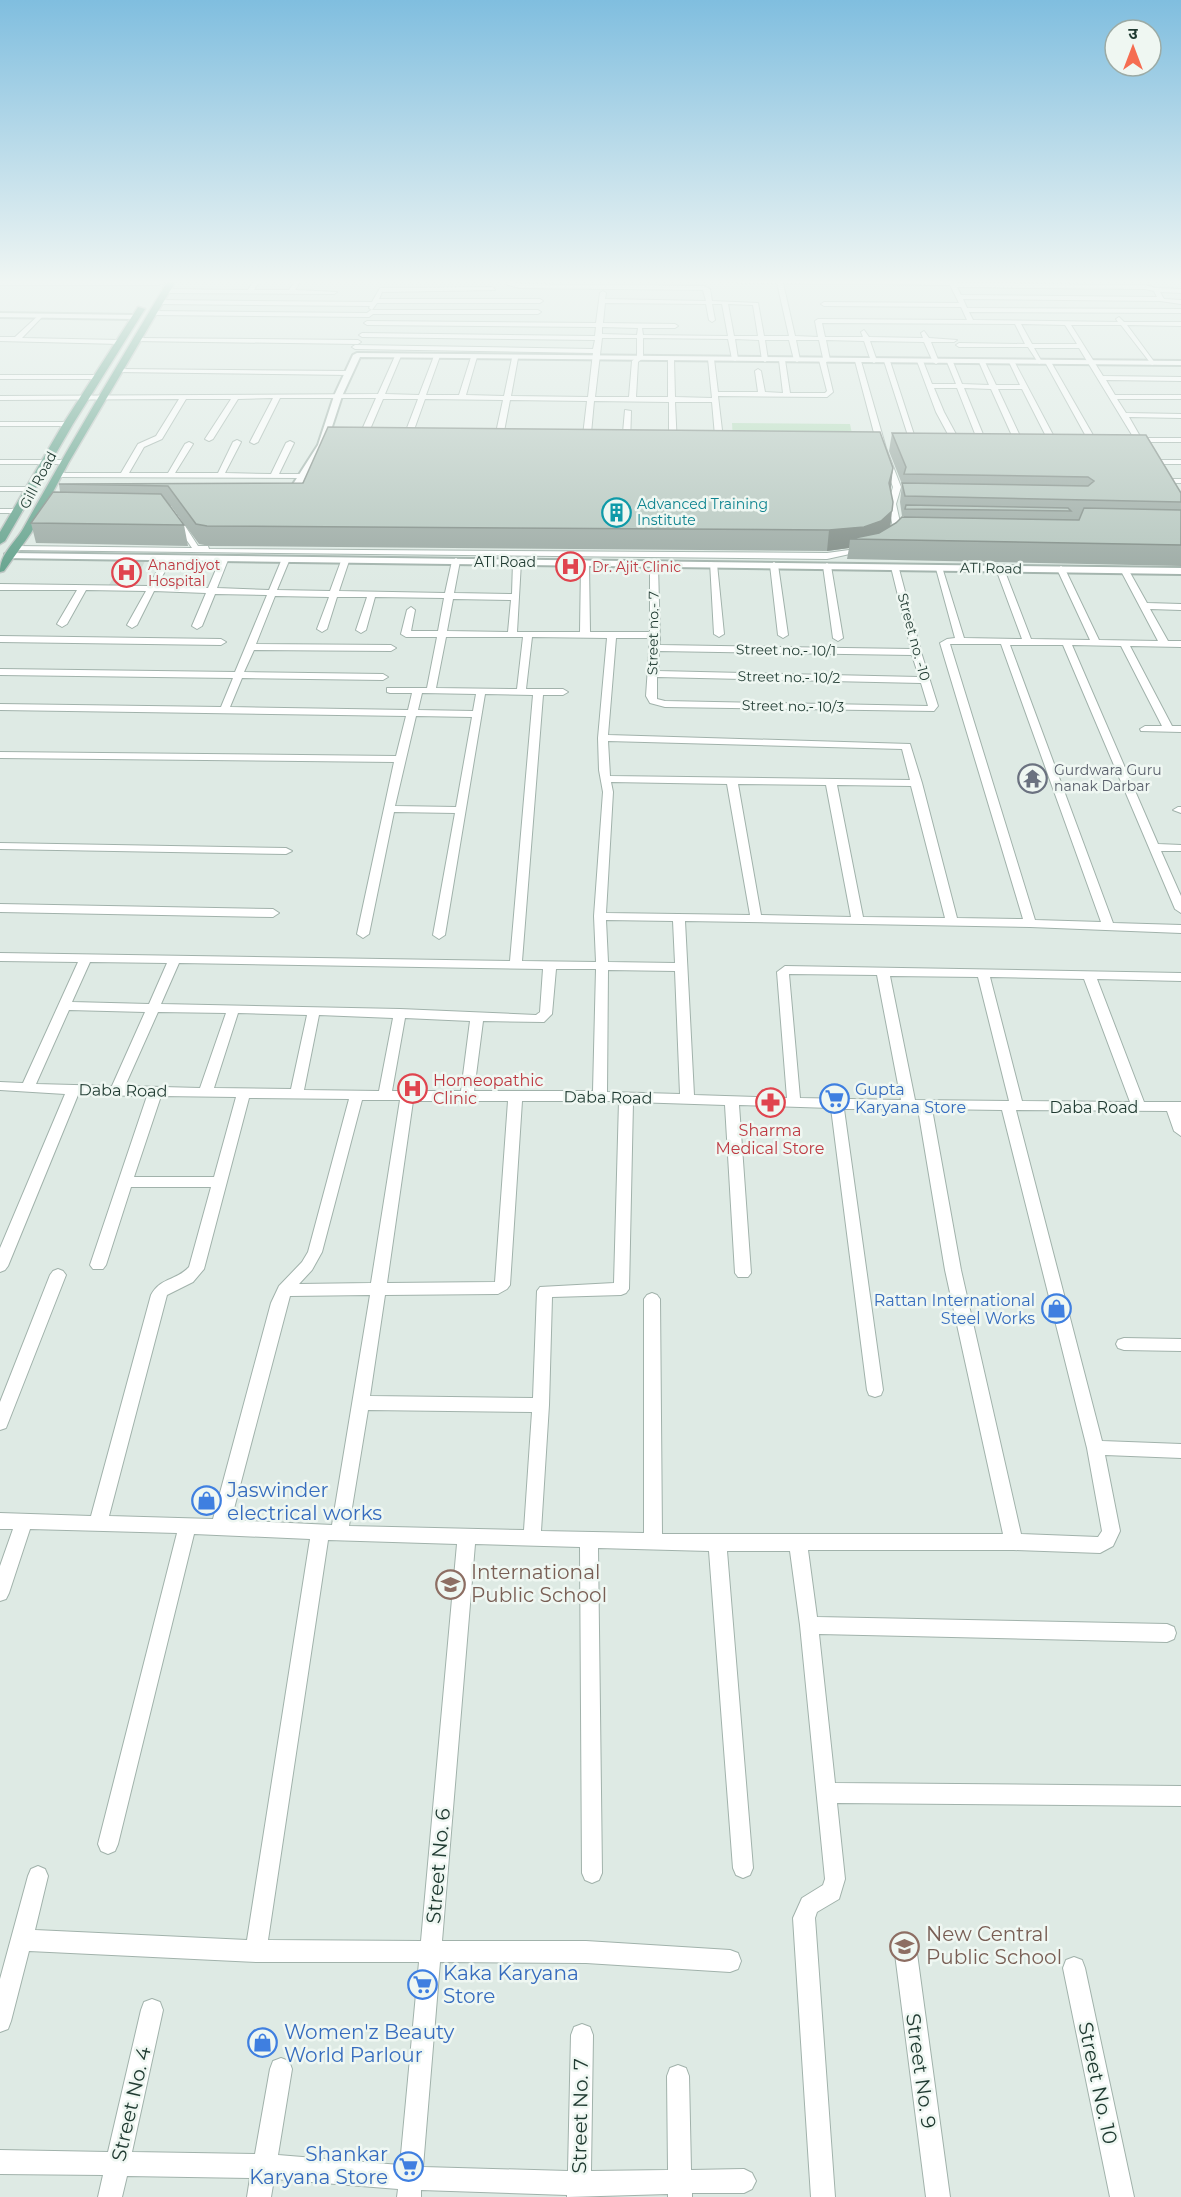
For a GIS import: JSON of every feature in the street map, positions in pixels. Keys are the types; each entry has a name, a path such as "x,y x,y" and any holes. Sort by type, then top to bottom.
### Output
{"main road":[{"name":"Gill Road","path":"0,540 19,511 85,391 94,382"},
{"name":"Gill Road","path":"6,558 46,507 47,497 64,462 111,382"}],"street":[{"path":"267,498 279,498 291,494 300,476 329,441 338,396 345,382"},
{"path":"361,441 386,382"},
{"path":"406,441 427,382"},
{"path":"462,397 467,382"},
{"path":"498,442 510,382"},
{"path":"586,444 594,382"},
{"path":"632,399 633,382"},
{"path":"671,382 673,446"},
{"path":"713,382 720,447"},
{"path":"760,382 762,395"},
{"path":"785,382 787,395"},
{"path":"0,398 85,391 103,396 670,399 822,395 830,393 828,382"},
{"path":"6,558 827,556 853,554 890,540 896,533 897,520 893,504 897,487 882,448 864,382"},
{"path":"894,382 916,448"},
{"path":"928,382 945,423 954,435 972,449"},
{"path":"959,382 972,449"},
{"path":"991,382 1023,450"},
{"path":"1021,382 1057,450"},
{"path":"1055,382 1097,450"},
{"path":"1104,382 1172,490"},
{"path":"930,386 1024,387"},
{"path":"123,476 141,447 159,437 184,396"},
{"path":"209,440 236,396"},
{"path":"254,442 278,396"},
{"path":"1114,397 1181,397"},
{"path":"626,444 627,411"},
{"path":"1126,415 1181,416"},
{"path":"0,424 68,424"},
{"path":"1140,440 1181,440"},
{"path":"352,441 373,441"},
{"path":"395,441 418,441"},
{"path":"220,476 237,442"},
{"path":"487,442 508,442"},
{"path":"274,476 290,443"},
{"path":"577,443 596,444"},
{"path":"170,476 189,444"},
{"path":"616,444 638,445"},
{"path":"661,445 685,446"},
{"path":"708,446 732,447"},
{"path":"870,448 893,448"},
{"path":"904,448 927,448"},
{"path":"949,449 994,449"},
{"path":"1013,449 1034,450"},
{"path":"1045,450 1067,450"},
{"path":"1087,450 1107,450"},
{"path":"1136,450 1146,450"},
{"path":"0,462 64,462"},
{"path":"1154,462 1181,462"},
{"path":"58,475 300,476"},
{"path":"1166,481 1181,481"},
{"path":"0,489 31,489"},
{"path":"47,497 58,497"},
{"path":"895,498 906,499"},
{"path":"168,510 195,548 230,546 228,556 197,626"},
{"path":"0,511 19,511"},
{"path":"897,520 908,520"},
{"path":"896,533 908,533"},
{"name":"ATI Road","path":"6,558 167,560 228,556 285,561 585,562 1181,571"},
{"path":"132,626 167,560"},
{"path":"224,711 285,561"},
{"path":"322,629 345,561"},
{"path":"431,690 456,561"},
{"path":"512,634 517,562"},
{"path":"585,562 585,634"},
{"name":"Street no.- 7","path":"653,701 651,696 655,648 654,564"},
{"path":"713,564 719,634"},
{"path":"774,565 783,635"},
{"path":"827,566 838,638"},
{"name":"Street no. -10","path":"895,567 916,652 933,708"},
{"path":"938,567 960,641"},
{"path":"1000,569 1027,641"},
{"path":"1061,569 1095,642"},
{"path":"1125,571 1164,644"},
{"path":"0,587 516,597"},
{"path":"62,624 83,587"},
{"path":"361,630 372,594"},
{"path":"1144,606 1181,607"},
{"path":"411,610 406,634 655,635"},
{"path":"521,692 528,634"},
{"path":"600,1096 602,965 600,916 608,792 604,770 603,738 612,635"},
{"path":"0,639 221,642"},
{"path":"1030,923 945,645 947,641 1181,644"},
{"path":"1004,641 1108,926"},
{"path":"1066,642 1181,909"},
{"path":"1124,643 1169,729"},
{"path":"250,647 391,648"},
{"name":"Street no.- 10/1","path":"655,648 916,652"},
{"path":"0,672 383,677"},
{"name":"Street no.- 10/2","path":"654,674 925,680"},
{"path":"390,690 563,692"},
{"path":"363,934 400,759 418,690"},
{"path":"439,935 481,691"},
{"path":"516,964 538,692"},
{"name":"Street no.- 10/3","path":"653,701 677,704 933,708"},
{"path":"0,707 476,714"},
{"path":"1145,729 1181,729"},
{"path":"603,738 903,745 907,747 952,922"},
{"path":"0,754 400,759"},
{"path":"606,779 917,783"},
{"path":"732,780 756,918"},
{"path":"831,782 858,920"},
{"path":"389,809 460,810"},
{"path":"0,846 286,851"},
{"path":"1155,847 1181,848"},
{"path":"0,908 273,913"},
{"path":"600,916 1030,923 1181,928"},
{"path":"679,917 679,967 687,1099"},
{"path":"0,957 679,967"},
{"path":"27,1087 86,958"},
{"path":"117,1090 175,959"},
{"path":"66,1006 400,1013 476,1018 542,1017 546,1014 550,964"},
{"path":"794,1102 783,972 788,969 1181,977"},
{"path":"883,972 916,1104 1014,1542"},
{"path":"0,1521 220,1527 330,1533 717,1543 1014,1542 1100,1545 1107,1541 1110,1531 1095,1448 983,974"},
{"path":"1089,975 1139,1107"},
{"path":"206,1091 233,1010"},
{"path":"297,1093 314,1011"},
{"path":"385,1095 400,1013"},
{"path":"466,1097 476,1018"},
{"name":"Daba Road","path":"0,1086 74,1090 515,1098 600,1096 837,1104 1177,1107"},
{"path":"0,1266 74,1090"},
{"path":"98,1265 156,1090"},
{"path":"98,1524 159,1295 162,1289 188,1278 196,1269 244,1093"},
{"path":"220,1527 284,1290 311,1263 357,1095"},
{"path":"256,1951 330,1533 362,1403 407,1096"},
{"path":"531,1538 541,1405 545,1291 621,1289 626,1097"},
{"path":"284,1290 498,1288 502,1285 515,1098"},
{"path":"732,1101 743,1273"},
{"path":"837,1104 875,1390"},
{"path":"1177,1107 1181,1131"},
{"path":"125,1182 219,1182"},
{"path":"0,1423 58,1275"},
{"path":"652,1299 653,1540"},
{"path":"1124,1344 1181,1345"},
{"path":"362,1403 541,1405"},
{"path":"1095,1448 1181,1451"},
{"path":"0,1593 24,1522"},
{"path":"108,1844 187,1527"},
{"name":"Street No. 6","path":"410,2187 467,1535"},
{"path":"589,1540 592,1873"},
{"path":"717,1543 743,1868"},
{"path":"798,1543 809,1625 834,1886 827,1896 808,1905 804,1918 823,2197"},
{"path":"809,1625 1167,1634"},
{"path":"826,1793 1181,1796"},
{"path":"0,2021 38,1876"},
{"path":"22,1940 256,1951 586,1952 730,1961"},
{"name":"Street No. 9","path":"905,1946 938,2197"},
{"name":"Street No. 10","path":"1074,1968 1122,2197"},
{"name":"Street No. 4","path":"110,2197 152,2010"},
{"name":"Street No. 7","path":"579,2190 582,2035"},
{"path":"259,2197 281,2068"},
{"path":"678,2076 680,2189"},
{"path":"0,2162 264,2166 410,2187 680,2189 744,2181"}],"shaded area":[{"name":"Anandjyot Hospital","path":"123,561 145,561 133,586 109,585"}],"green space":[{"path":"732,423 850,424 854,443 733,441"}],"building":[{"path":"328,427 880,432 893,468 889,483 893,502 892,511 881,521 864,527 829,530 207,526 196,524 168,486 59,484 303,483"},
{"path":"892,433 1146,435 1181,493 1181,502 905,496 902,483 1088,486 1094,481 1088,477 904,474 906,467"},
{"path":"53,492 161,494 184,525 31,523"},
{"path":"906,505 1068,508 1071,511 905,509"},
{"path":"1084,508 1181,510 1181,545 850,539 879,533 902,517 1079,520"}],"place":[{"name":"Advanced Training Institute","path":"616,512"},
{"name":"Dr. Ajit Clinic","path":"571,567"},
{"name":"Anandjyot Hospital","path":"127,573"},
{"name":"Gurdwara Guru nanak Darbar","path":"1033,778"},
{"name":"Homeopathic Clinic","path":"412,1089"},
{"name":"Gupta Karyana Store","path":"834,1098"},
{"name":"Sharma Medical Store","path":"770,1102"},
{"name":"Rattan International Steel Works","path":"1056,1309"},
{"name":"Jaswinder electrical works","path":"206,1501"},
{"name":"International Public School","path":"450,1584"},
{"name":"New Central Public School","path":"905,1946"},
{"name":"Kaka Karyana Store","path":"422,1985"},
{"name":"Women'z Beauty World Parlour","path":"263,2043"},
{"name":"Shankar Karyana Store","path":"409,2166"}]}
